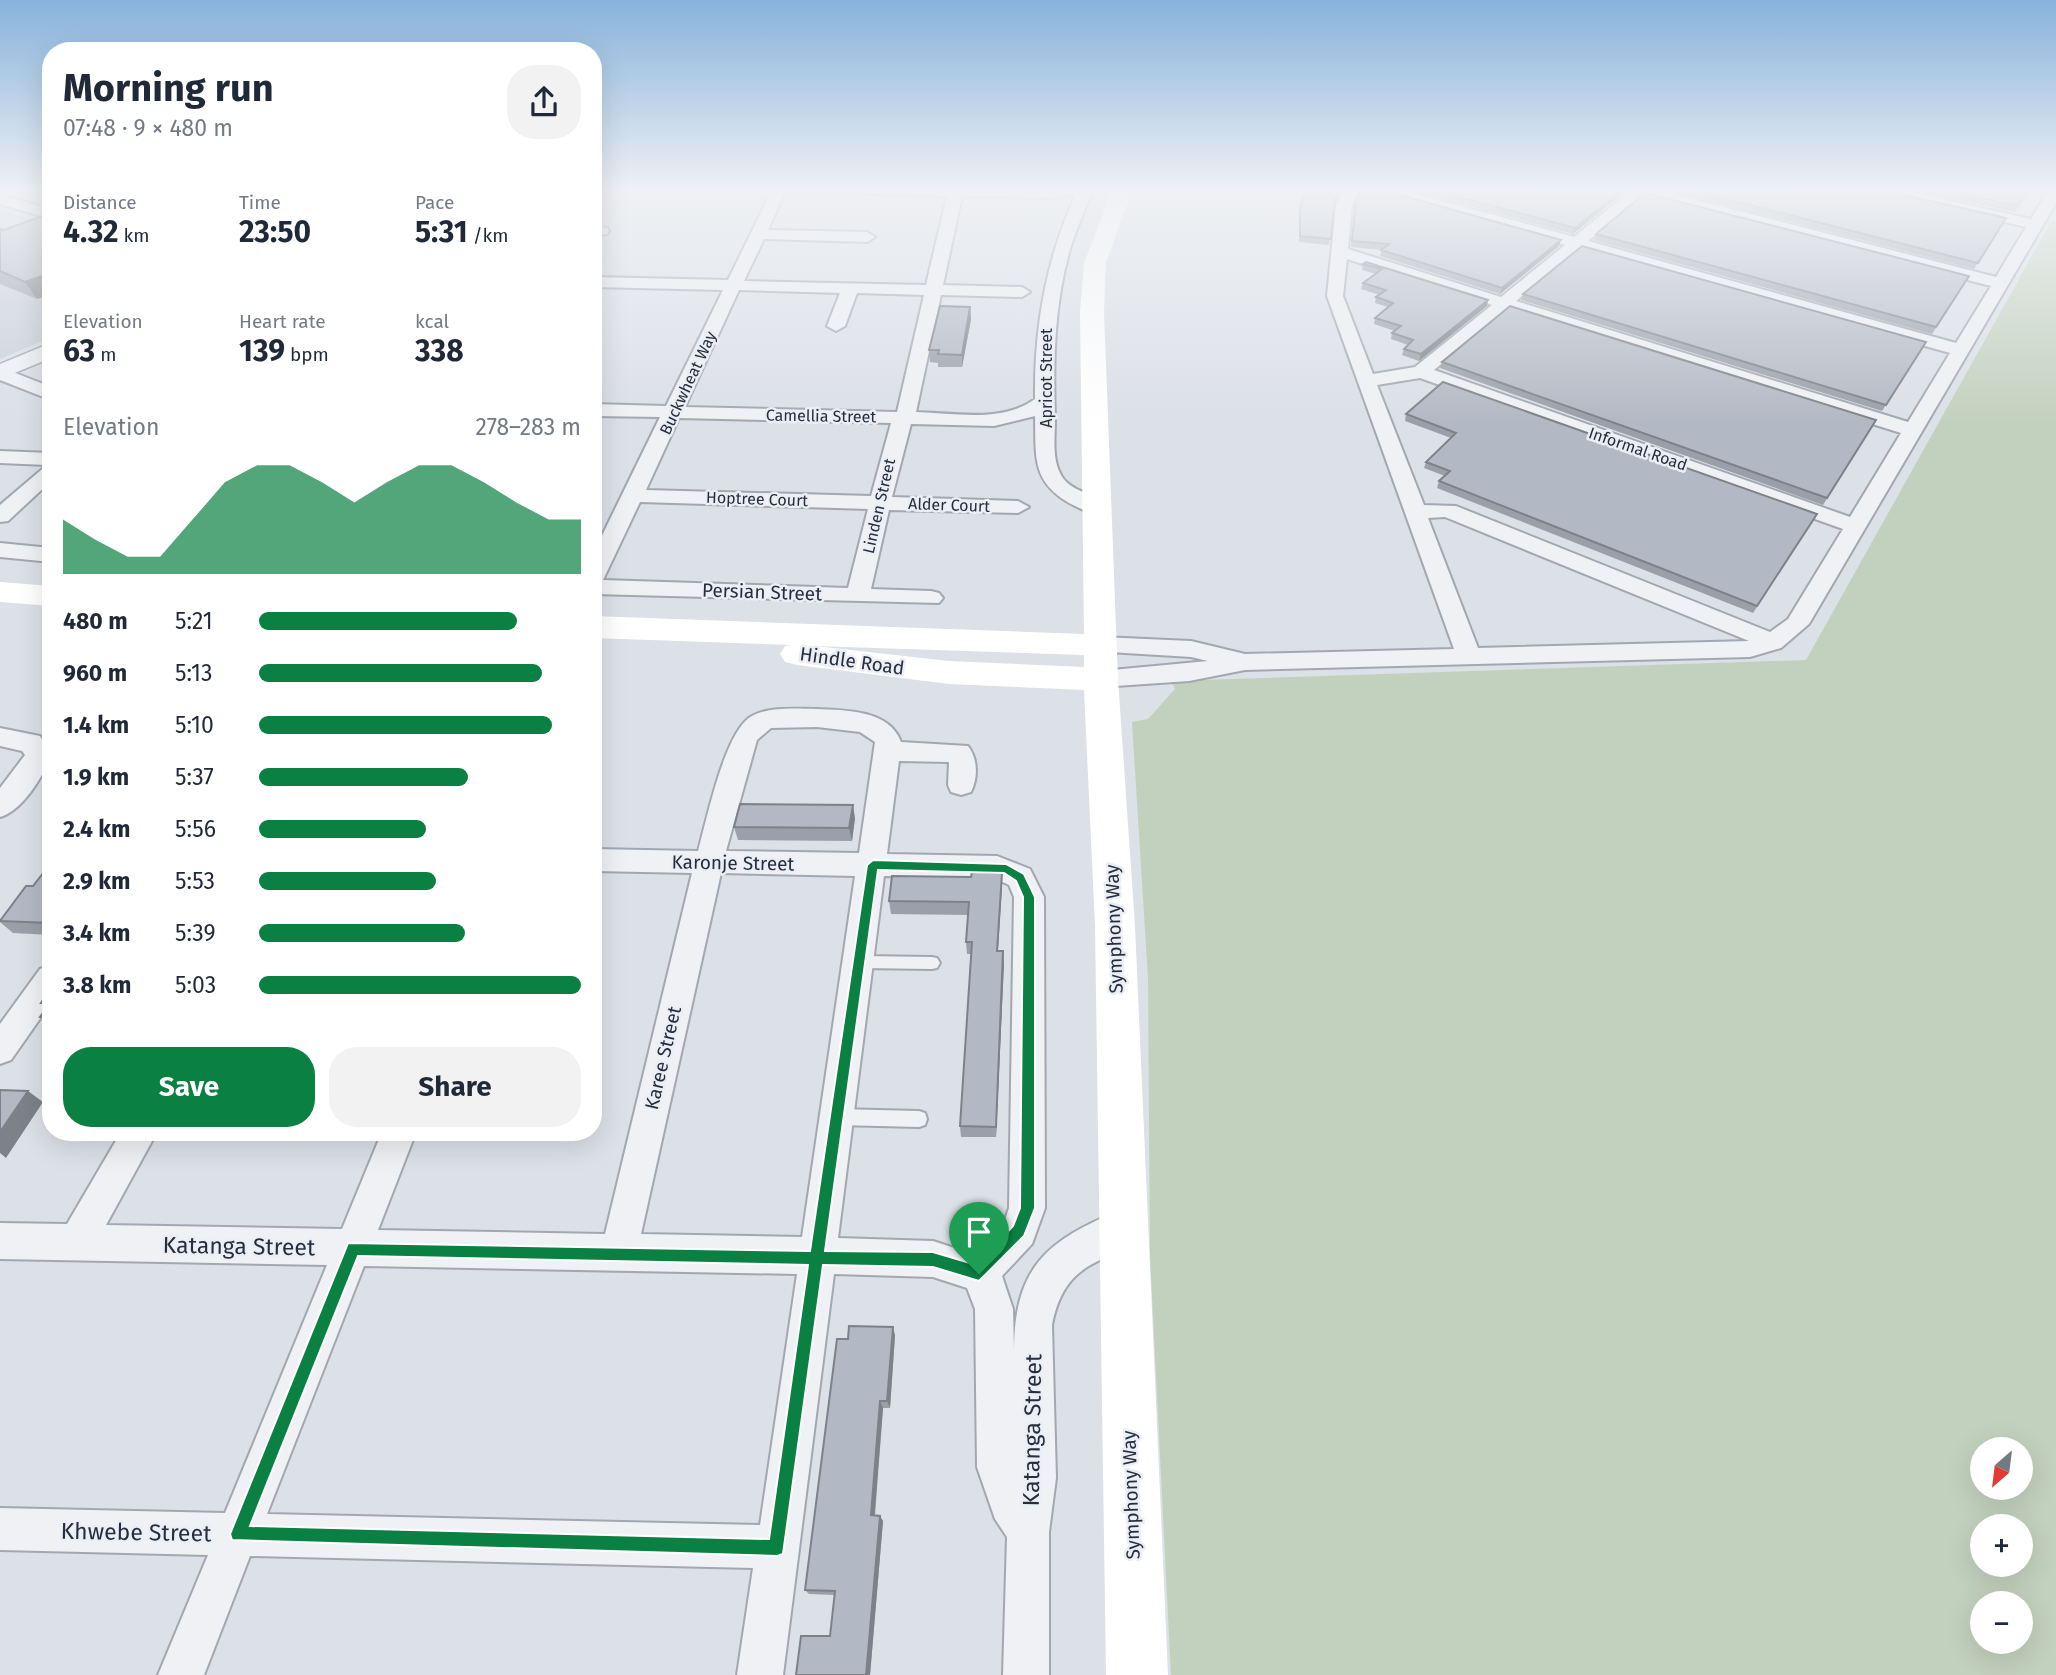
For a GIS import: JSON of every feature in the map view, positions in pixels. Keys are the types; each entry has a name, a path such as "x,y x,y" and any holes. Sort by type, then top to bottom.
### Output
{"main road":[{"name":"Symphony Way","path":"1096,266 1093,287 1096,508 1115,926 1121,1228 1137,1675"},
{"path":"1,592 42,595"},
{"name":"Hindle Road","path":"602,627 877,667 995,677 1101,662"}],"street":[{"name":"Buckwheat Way","path":"602,560 743,266"},
{"name":"Linden Street","path":"858,595 898,427 905,418 937,266"},
{"name":"Apricot Street","path":"1056,266 1046,327 1044,401 1047,464 1051,476 1063,489 1096,508"},
{"path":"1338,266 1335,296 1469,656"},
{"path":"1386,266 1912,430"},
{"path":"1421,372 1549,266"},
{"path":"1660,266 1961,350"},
{"path":"1935,266 2000,283"},
{"path":"1101,662 1177,674 1245,662 1751,649 1773,642 1797,624 2010,266"},
{"path":"602,282 1023,292"},
{"path":"836,326 850,288"},
{"path":"0,372 42,354"},
{"path":"0,372 42,390"},
{"name":"Informal Road","path":"1366,381 1421,372 1856,526"},
{"name":"Camellia Street","path":"602,410 1006,418 1029,412 1044,401"},
{"path":"0,457 42,459"},
{"path":"0,516 42,478"},
{"name":"Hoptree Court","path":"634,495 880,503"},
{"name":"Alder Court","path":"880,503 1018,507"},
{"path":"1415,512 1448,511 1773,642"},
{"path":"0,550 42,554"},
{"name":"Persian Street","path":"602,587 930,598"},
{"path":"1101,662 1191,649 1245,662"},
{"name":"Karee Street","path":"618,1254 709,862 745,736 761,722 771,719 860,721 884,733 887,751"},
{"path":"0,737 31,743 38,755 32,769 0,807"},
{"path":"760,1675 887,751 959,753 963,758 961,785"},
{"name":"Karonje Street","path":"602,860 1006,869 1020,877 1029,897 1027,1208 1019,1231 979,1274"},
{"path":"0,1050 42,991"},
{"path":"76,1243 135,1141"},
{"path":"181,1675 395,1141"},
{"name":"Katanga Street","path":"1026,1675 1028,1532 1035,1478 1033,1325 1037,1302 1044,1281 1062,1260 1121,1228"},
{"name":"Katanga Street","path":"0,1241 933,1259 979,1274"},
{"path":"979,1274 988,1288 994,1309 997,1467 1010,1503 1028,1532"},
{"name":"Khwebe Street","path":"0,1529 777,1548"}],"lane":[{"path":"860,962 932,963"},
{"path":"837,1117 919,1119"}],"shaded area":[{"path":"0,266 42,266 42,341 0,359"}],"green space":[{"path":"2026,266 2056,266 2056,1675 1171,1675 1150,1256 1148,978 1132,722 1148,719 1175,689 1171,681 1806,660"}],"building":[{"path":"0,266 42,266 42,276 25,282 0,271"},
{"path":"1371,266 1379,266 1488,300 1421,354 1404,349 1413,340 1392,333 1401,326 1375,318 1393,303 1376,297 1386,290 1363,283 1382,269"},
{"path":"1432,266 1529,266 1502,288"},
{"path":"1557,266 1654,266 1926,342 1886,405 1523,294"},
{"path":"1714,266 1931,266 1969,276 1936,327"},
{"path":"940,306 970,307 962,355 938,354 939,350 929,350"},
{"path":"1510,306 1876,420 1827,498 1442,362"},
{"path":"1443,382 1817,514 1757,606 1439,481 1450,471 1426,462 1456,433 1406,414"},
{"path":"740,804 853,805 849,828 734,827"},
{"path":"972,872 1002,873 997,951 1003,951 996,1127 960,1126 972,942 966,942 969,902 889,901 892,876 971,877"},
{"path":"42,874 42,923 0,921 26,886 33,886"},
{"path":"0,1090 28,1091 0,1132"},
{"path":"849,1326 893,1327 887,1401 880,1401 871,1515 880,1516 866,1675 796,1675 801,1636 830,1636 835,1591 805,1590 837,1339 848,1339"}],"route":[{"path":"979,1274 933,1259 893,1257 816,1258 353,1248 239,1534 777,1548 816,1258 873,865 997,867 1013,872 1027,887 1027,1208 1019,1231 979,1274"}]}
